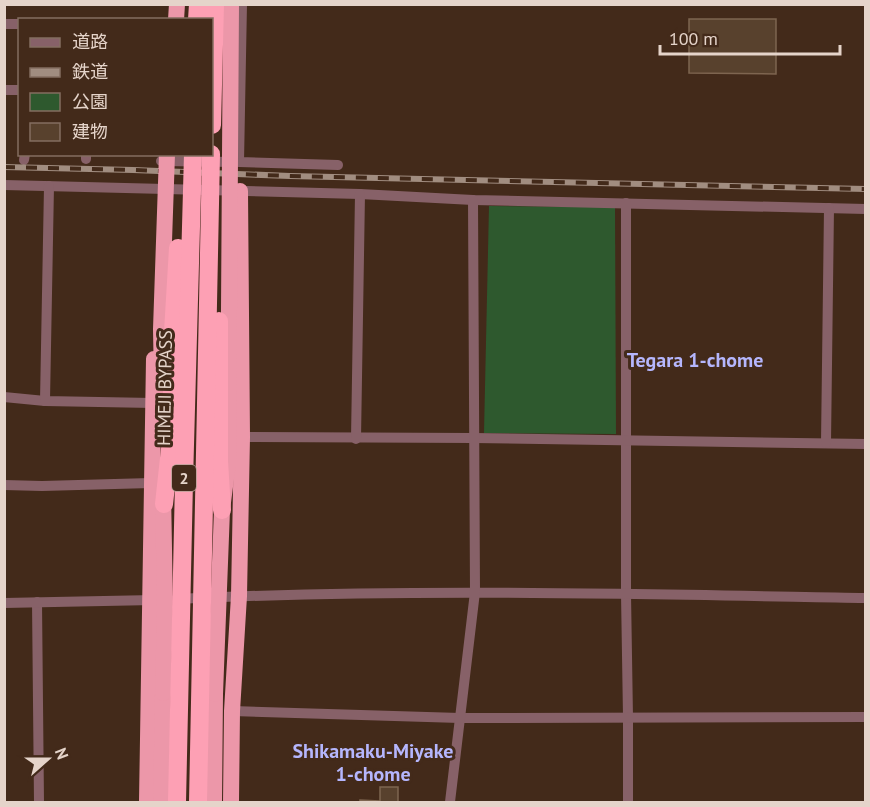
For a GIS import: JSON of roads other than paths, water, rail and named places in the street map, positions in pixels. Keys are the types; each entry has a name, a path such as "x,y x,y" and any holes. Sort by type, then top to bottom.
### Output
{"highway":[{"path":"213,85 215,4"},
{"path":"214,802 215,694 222,510 228,463 238,8"},
{"path":"161,802 165,608 161,329 168,156"},
{"name":"HIMEJI BYPASS","path":"177,802 193,156"},
{"name":"2","path":"198,802 211,156"},
{"path":"147,802 158,188"},
{"path":"231,802 242,437 240,191"},
{"path":"209,197 217,225 219,461 222,510"},
{"path":"164,504 171,440 173,332 179,229 192,205"}],"street":[{"path":"204,4 238,8 239,162"},
{"path":"160,156 160,160 338,165"},
{"path":"4,185 360,194 473,200 866,209"},
{"path":"45,400 49,186"},
{"path":"356,439 360,194"},
{"path":"450,802 475,592 473,200"},
{"path":"626,203 628,802"},
{"path":"826,443 829,208"},
{"path":"4,397 153,403"},
{"path":"152,436 866,444"},
{"path":"4,485 151,483"},
{"path":"4,603 475,592 866,598"},
{"path":"37,602 39,802"},
{"path":"232,711 460,718 866,717"}],"railway":[{"path":"4,167 866,189"}],"district":[{"name":"Tegara 1-chome","path":"695,360"},
{"name":"Shikamaku-Miyake 1-chome","path":"373,762"}]}
